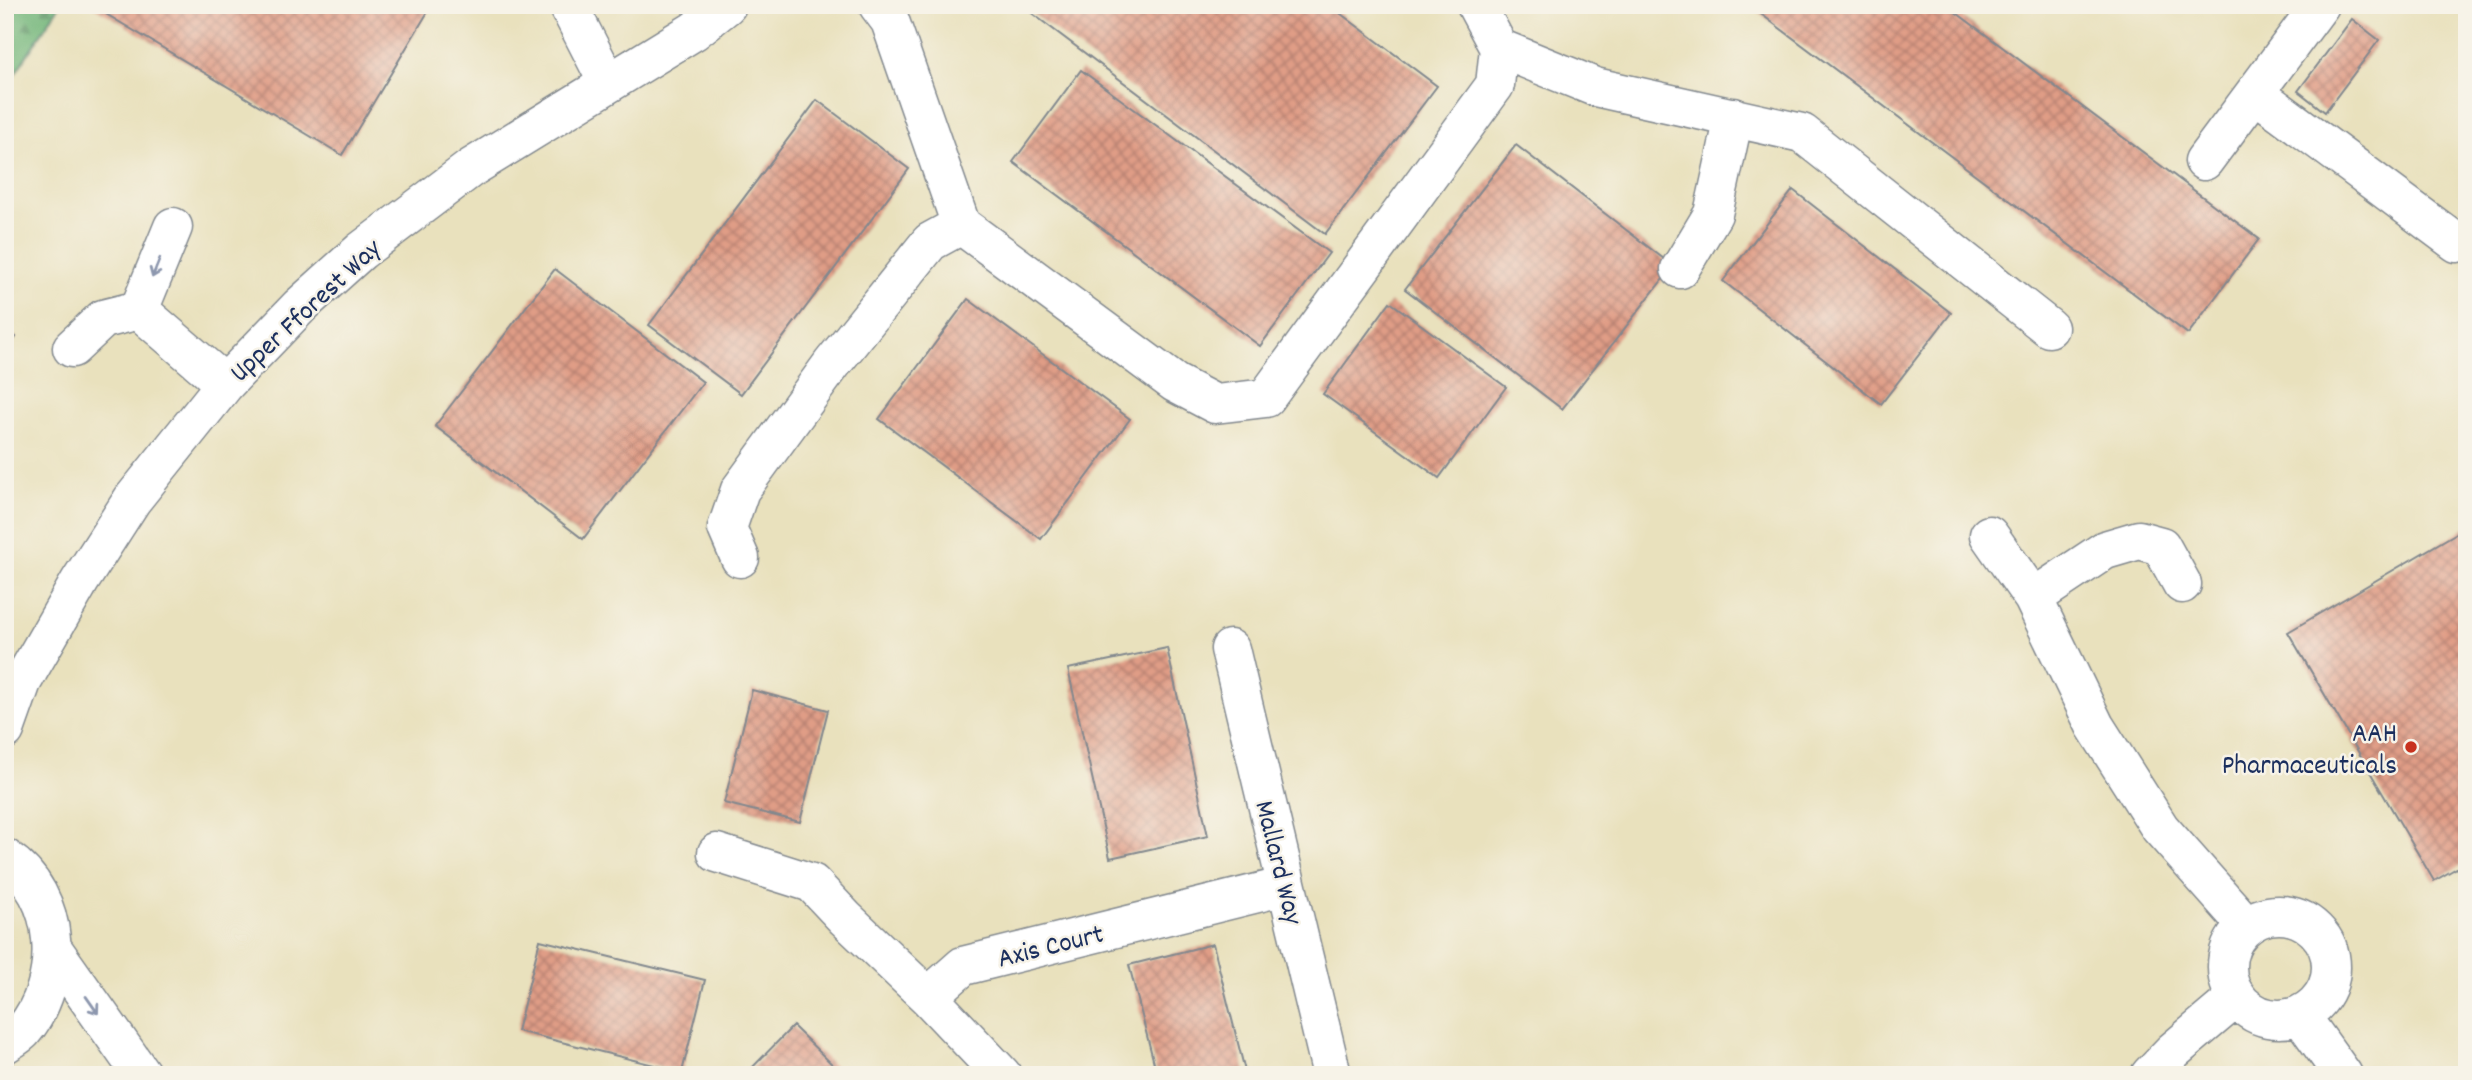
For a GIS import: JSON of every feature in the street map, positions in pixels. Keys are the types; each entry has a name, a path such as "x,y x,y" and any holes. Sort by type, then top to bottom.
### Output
{"street":[{"path":"568,5 608,83"},
{"name":"Upper Fforest Way","path":"5,730 22,682 80,581 132,500 225,384 300,306 361,251 471,169 694,31 726,5"},
{"path":"878,5 890,21 961,225 1174,383 1215,404 1266,398 1495,85 1499,48 1476,5"},
{"path":"2204,161 2320,5"},
{"path":"1499,48 1595,87 1802,133 2049,328"},
{"path":"2255,93 2457,243"},
{"path":"1680,269 1713,214 1734,117"},
{"path":"740,558 727,528 740,490 832,364 930,242 961,225"},
{"path":"139,310 173,227"},
{"path":"139,310 225,384"},
{"path":"72,348 103,319 139,310"},
{"path":"1989,535 2033,598 2095,726 2160,828 2247,926"},
{"path":"2033,598 2105,550 2138,540 2161,546 2182,584"},
{"name":"Mallard Way","path":"1230,649 1332,1075"},
{"path":"718,852 812,883 928,997 1002,1075"},
{"path":"5,858 32,884 47,915 53,949 46,993 22,1032 5,1044"},
{"name":"Axis Court","path":"928,997 963,966 1286,886"},
{"path":"2280,915 2305,923 2324,941 2331,957 2331,975 2326,992 2315,1005 2300,1015 2283,1019 2266,1018 2250,1010 2237,997 2229,980 2228,960 2234,941 2247,926 2263,918 2280,915"},
{"path":"53,949 142,1075"},
{"path":"2151,1075 2173,1051 2237,997"},
{"path":"2300,1015 2343,1075"},
{"path":"5,1071 12,1075"}],"green space":[{"path":"5,5 60,5 5,89"}],"building":[{"path":"91,5 432,5 342,155"},
{"path":"1021,5 1329,5 1437,86 1325,234"},
{"path":"1749,5 1946,5 2259,239 2188,334"},
{"path":"2352,19 2379,40 2325,112 2298,91"},
{"path":"1081,70 1329,253 1260,346 1013,162"},
{"path":"817,100 909,169 741,394 649,325"},
{"path":"1516,145 1673,266 1562,409 1405,289"},
{"path":"1793,190 1951,313 1881,404 1723,281"},
{"path":"555,269 703,382 583,539 435,426"},
{"path":"968,299 1130,419 1041,539 879,419"},
{"path":"1390,302 1506,387 1439,478 1323,394"},
{"path":"5,330 16,337 5,356"},
{"name":"AAH Pharmaceuticals","path":"2467,527 2467,862 2434,881 2288,632"},
{"path":"1167,648 1208,836 1110,858 1068,669"},
{"path":"752,690 828,710 800,822 724,803"},
{"path":"540,940 705,980 682,1072 517,1031"},
{"path":"1213,944 1246,1075 1157,1075 1129,965"},
{"path":"793,1026 843,1075 745,1075"}],"place":[{"name":"AAH Pharmaceuticals","path":"2411,747"}]}
